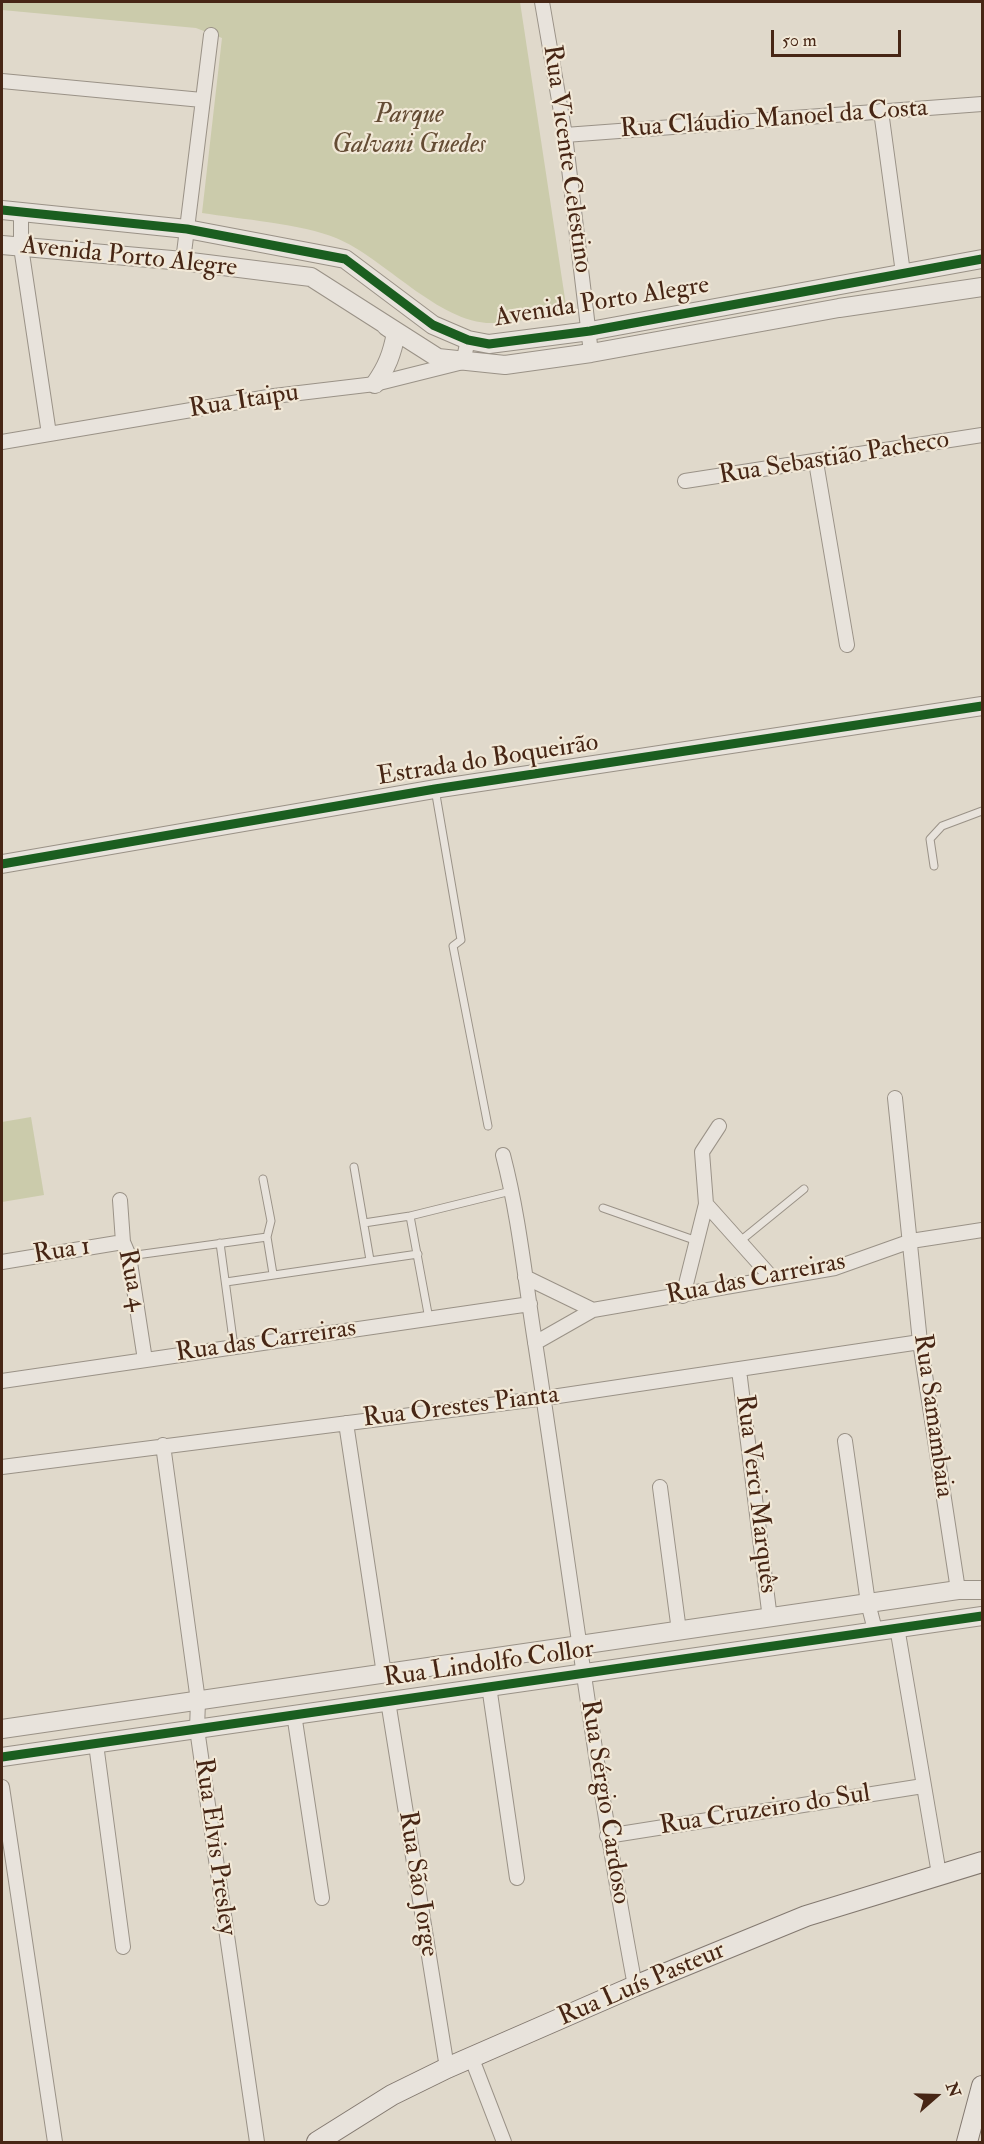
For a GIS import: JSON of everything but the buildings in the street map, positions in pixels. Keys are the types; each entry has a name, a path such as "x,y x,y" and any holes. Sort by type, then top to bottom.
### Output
{"main road":[{"name":"Rua Luís Pasteur","path":"317,2142 392,2095 447,2068 634,1986 806,1917 982,1862"},
{"path":"967,2142 982,2086"}],"street":[{"name":"Rua Vicente Celestino","path":"542,2 565,135 591,353"},
{"path":"183,261 211,35"},
{"path":"2,81 202,100"},
{"name":"Rua Cláudio Manoel da Costa","path":"565,135 982,104"},
{"path":"881,111 903,273"},
{"name":"Avenida Porto Alegre","path":"2,210 187,229 345,259 433,325 468,340 489,344 590,331 982,259"},
{"path":"21,212 21,247 49,434"},
{"name":"Avenida Porto Alegre","path":"2,245 183,261 311,277 438,358 506,365 591,353 839,308 982,287"},
{"path":"836,284 839,308"},
{"path":"375,384 389,364 396,333 385,325"},
{"path":"463,362 468,340"},
{"name":"Rua Itaipu","path":"2,442 274,396 375,384 463,362"},
{"name":"Rua Sebastião Pacheco","path":"685,482 982,435"},
{"path":"816,462 847,645"},
{"name":"Estrada do Boqueirão","path":"2,864 435,789 982,706"},
{"name":"Rua Samambaia","path":"895,1098 920,1342 958,1590"},
{"path":"683,1296 706,1204 702,1152 719,1126"},
{"name":"Rua Sérgio Cardoso","path":"503,1155 513,1191 585,1672 607,1836 634,1986"},
{"name":"Rua 4","path":"120,1200 123,1242 129,1256 145,1360"},
{"path":"706,1204 772,1279"},
{"name":"Rua das Carreiras","path":"535,1342 593,1310 835,1268 911,1241 982,1230"},
{"name":"Rua 1","path":"2,1262 123,1242"},
{"path":"525,1277 593,1310"},
{"name":"Rua das Carreiras","path":"2,1381 530,1304"},
{"name":"Rua Orestes Pianta","path":"2,1467 545,1398 920,1342"},
{"name":"Rua Verci Marquês","path":"739,1370 770,1619"},
{"path":"346,1422 384,1674"},
{"path":"845,1441 868,1603 874,1630"},
{"name":"Rua Elvis Presley","path":"163,1445 198,1701 197,1728 256,2142"},
{"path":"660,1487 680,1631"},
{"name":"Rua Lindolfo Collor","path":"2,1729 958,1590 982,1590"},
{"name":"Rua Lindolfo Collor","path":"2,1757 982,1616"},
{"path":"897,1627 939,1874"},
{"path":"489,1686 517,1878"},
{"name":"Rua São Jorge","path":"388,1701 447,2068"},
{"path":"294,1714 322,1898"},
{"path":"96,1744 123,1947"},
{"name":"Rua Cruzeiro do Sul","path":"607,1836 923,1786"},
{"path":"2,1787 55,2142"},
{"path":"472,2059 504,2142"}],"lane":[{"path":"435,789 461,940 453,946 488,1126"},
{"path":"934,866 930,839 942,826 982,811"},
{"path":"354,1167 370,1260"},
{"path":"263,1179 271,1221 267,1237 273,1274"},
{"path":"739,1242 804,1189"},
{"path":"364,1223 410,1216 513,1191"},
{"path":"603,1208 697,1241"},
{"path":"410,1216 429,1319"},
{"path":"129,1256 267,1237"},
{"path":"220,1243 234,1347"},
{"path":"226,1282 418,1254"}],"green space":[{"name":"Parque Galvani Guedes","path":"2,2 520,2 567,312 495,323 475,321 454,314 434,303 374,260 336,238 306,229 202,213 222,38 196,28 2,10"},
{"path":"31,1117 44,1195 2,1202 2,1122"}],"cycle path":[{"path":"2,210 187,229 345,259 433,325 468,340 489,344 590,331 982,259"},
{"path":"2,864 435,789 982,706"},
{"path":"2,1757 982,1616"}]}
